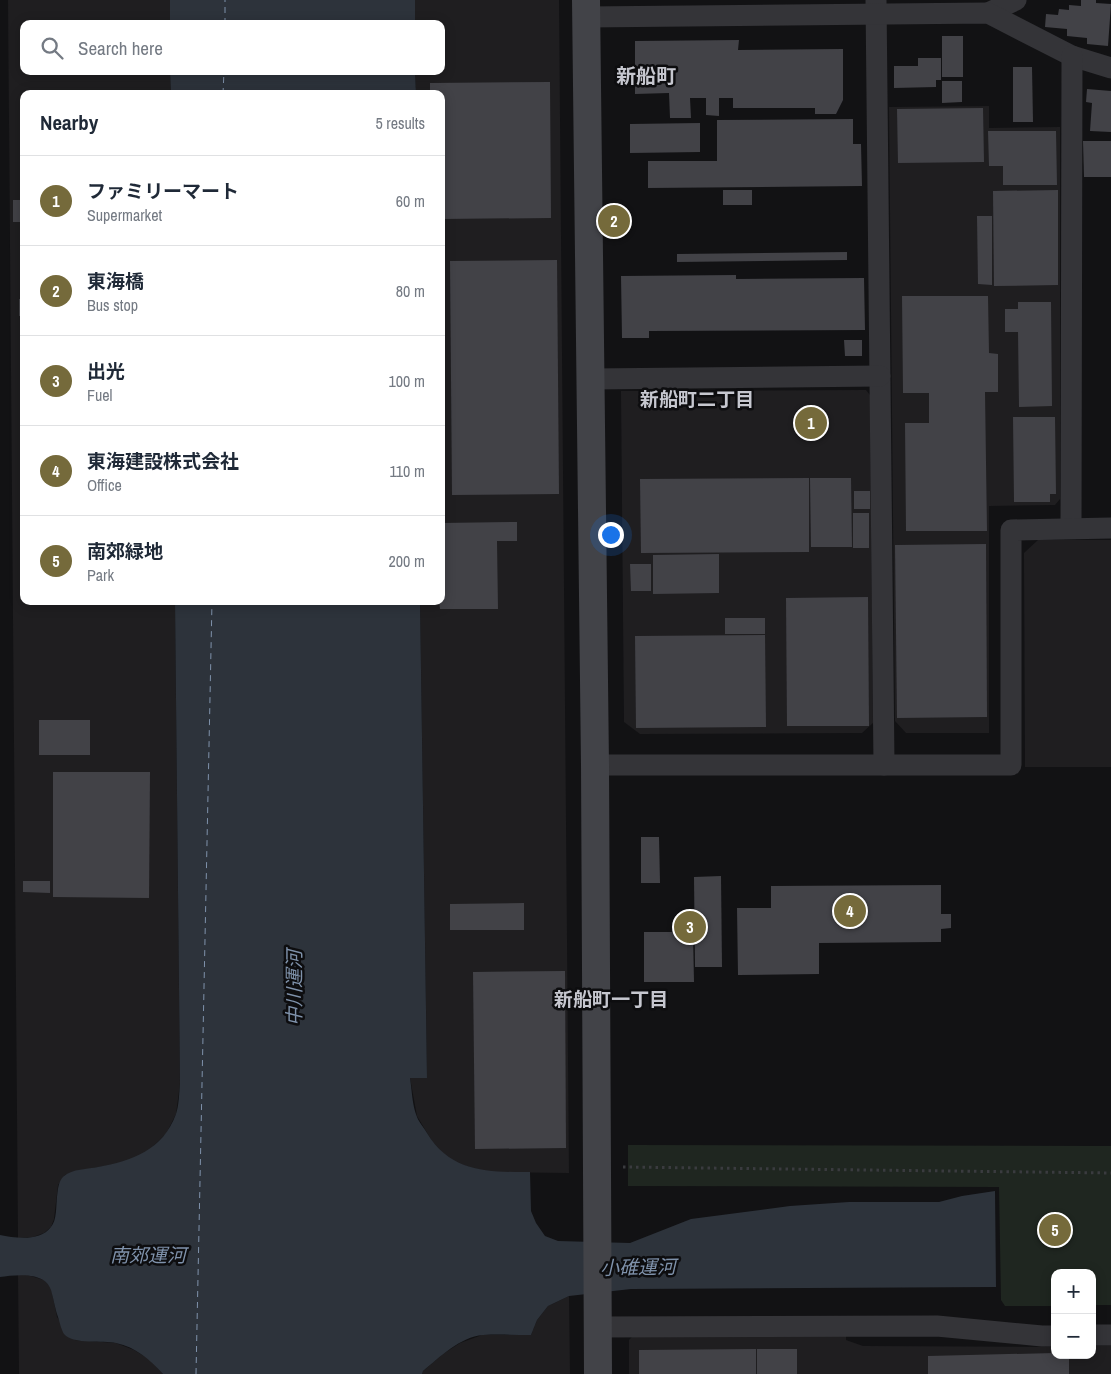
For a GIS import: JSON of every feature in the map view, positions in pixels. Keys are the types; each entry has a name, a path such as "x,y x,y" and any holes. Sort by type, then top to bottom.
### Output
{"street":[{"path":"988,13 1016,0"},
{"path":"876,7 884,765"},
{"path":"598,1374 595,765 586,9 876,7 988,13 1072,56 1111,68"},
{"path":"1071,528 1072,56"},
{"path":"590,379 880,376"},
{"path":"595,765 1011,765 1011,530 1111,528"},
{"path":"598,1317 938,1326 1051,1336"},
{"path":"1096,1335 1111,1335"}],"path":[{"path":"597,1166 1111,1173"}],"shaded area":[{"path":"8,0 170,0 170,20 20,20 20,75 170,75 171,90 20,90 20,605 175,605 180,1084 176,1114 166,1134 146,1153 122,1163 65,1175 58,1185 54,1219 51,1227 44,1233 33,1237 18,1238"},
{"path":"415,0 559,0 569,1173 487,1172 447,1158 432,1141 417,1116 410,1078 427,1077 420,605 445,605 445,90 416,90 415,75 445,75 445,20 415,20"},
{"path":"989,106 989,128 1060,127 1060,499 1055,505 989,506 989,733 906,733 895,721 889,107"},
{"path":"866,390 870,395 873,723 862,733 640,734 624,722 621,391"},
{"path":"1038,540 1111,540 1111,767 1025,767 1024,553"},
{"path":"628,1145 1111,1146 1111,1305 1096,1305 1096,1269 1051,1269 1051,1306 1005,1306 1001,1300 999,1187 628,1186"},
{"path":"24,1274 44,1280 51,1287 57,1317 75,1340 116,1343 134,1350 149,1359 163,1374 19,1374 18,1275"},
{"path":"569,1296 570,1374 422,1374 443,1354 460,1343 482,1335 531,1335 537,1320 548,1306"},
{"path":"846,1334 846,1340 863,1346 1051,1347 1051,1359 1096,1359 1096,1346 1111,1346 1111,1374 629,1374 629,1340 633,1336"}],"water":[{"path":"170,0 415,0 415,20 170,20"},
{"path":"170,75 415,75 416,90 171,90"},
{"path":"175,605 420,605 427,1078 410,1078 415,1112 437,1146 447,1156 472,1168 500,1172 530,1172 531,1211 536,1223 545,1236 558,1241 630,1243 691,1219 790,1206 849,1202 939,1202 995,1191 996,1287 631,1289 569,1296 548,1306 537,1320 531,1335 483,1335 466,1340 451,1348 423,1371 422,1374 163,1374 148,1359 123,1345 110,1342 75,1340 64,1334 48,1284 36,1277 0,1277 0,1235 27,1238 46,1232 54,1221 59,1186 64,1176 76,1171 123,1161 145,1152 155,1145 163,1137 176,1114 180,1084"}],"building":[{"path":"1081,0 1096,0 1096,3 1111,4 1108,46 1087,44 1087,38 1067,36 1067,29 1045,27 1046,14 1058,15 1059,9 1069,10 1069,5 1081,6"},
{"path":"942,36 963,36 963,77 942,77"},
{"path":"739,40 738,50 843,49 843,100 836,114 815,114 815,108 733,108 733,98 719,98 719,116 706,115 706,98 690,98 691,118 670,118 669,93 635,94 635,41"},
{"path":"918,58 941,58 941,80 936,80 936,87 894,88 894,66 918,66"},
{"path":"1013,67 1032,67 1033,122 1013,122"},
{"path":"942,81 962,81 962,102 942,103"},
{"path":"550,82 551,218 445,219 445,90 430,90 430,83"},
{"path":"1087,89 1111,91 1111,132 1090,131 1092,103 1086,102"},
{"path":"983,108 984,162 898,163 897,109"},
{"path":"853,119 853,144 861,144 862,186 648,188 648,161 717,161 717,120"},
{"path":"700,123 700,152 630,153 630,124"},
{"path":"988,131 1056,131 1057,185 1003,185 1003,166 989,166"},
{"path":"1083,141 1111,141 1111,177 1084,177"},
{"path":"723,190 752,190 752,205 723,205"},
{"path":"1058,190 1058,285 994,286 993,191"},
{"path":"13,200 20,200 20,222 13,222"},
{"path":"977,216 992,216 992,285 978,284"},
{"path":"847,252 847,260 677,262 677,254"},
{"path":"557,260 559,494 452,495 450,261"},
{"path":"736,275 736,279 864,278 865,330 649,331 649,338 622,338 621,276"},
{"path":"902,296 988,296 989,353 998,354 998,392 985,392 987,531 906,531 905,423 929,423 929,393 903,393"},
{"path":"19,299 20,299 20,316"},
{"path":"1018,302 1051,302 1052,406 1019,407 1018,332 1005,332 1005,309 1018,309"},
{"path":"844,340 862,340 862,356 845,356"},
{"path":"1013,417 1055,417 1056,494 1050,494 1050,502 1014,502"},
{"path":"809,478 809,552 641,553 640,479"},
{"path":"810,478 851,478 852,547 811,547"},
{"path":"854,491 870,491 870,509 854,509"},
{"path":"853,513 869,513 869,548 853,548"},
{"path":"517,522 517,541 497,541 498,609 440,609 440,605 445,605 445,523"},
{"path":"986,544 987,717 897,718 895,545"},
{"path":"719,554 719,593 653,594 653,555"},
{"path":"630,564 651,564 651,591 631,591"},
{"path":"868,597 869,726 787,726 786,598"},
{"path":"725,618 765,618 765,634 725,634"},
{"path":"765,635 766,727 636,728 635,636"},
{"path":"39,720 90,720 90,755 39,755"},
{"path":"53,772 150,772 149,898 53,897"},
{"path":"641,837 659,837 660,883 641,883"},
{"path":"721,876 722,967 695,967 694,877"},
{"path":"23,881 50,881 50,893 23,892"},
{"path":"941,885 941,914 951,914 951,928 941,929 941,942 819,943 819,974 738,975 737,908 771,908 771,886"},
{"path":"524,903 524,930 450,930 450,904"},
{"path":"644,932 693,932 694,982 644,982"},
{"path":"565,971 566,1148 475,1149 473,972"},
{"path":"756,1349 756,1374 639,1374 639,1350"},
{"path":"757,1349 797,1349 797,1374 757,1374"},
{"path":"1051,1353 1051,1359 1069,1359 1069,1374 928,1374 928,1356"}],"ferry route":[{"path":"225,0 225,20"},
{"path":"223,90 224,75"},
{"path":"196,1374 212,605"}],"place":[{"name":"東海橋","path":"614,221"},
{"name":"ファミリーマート","path":"811,423"},
{"name":"東海建設株式会社","path":"850,911"},
{"name":"出光","path":"690,927"},
{"name":"南郊緑地","path":"1055,1230"}],"district":[{"name":"新船町","path":"646,76"},
{"name":"新船町二丁目","path":"697,399"},
{"name":"新船町一丁目","path":"611,999"}],"water label":[{"name":"中川運河","path":"294,988"},
{"name":"南郊運河","path":"148,1255"},
{"name":"小碓運河","path":"638,1267"}]}
